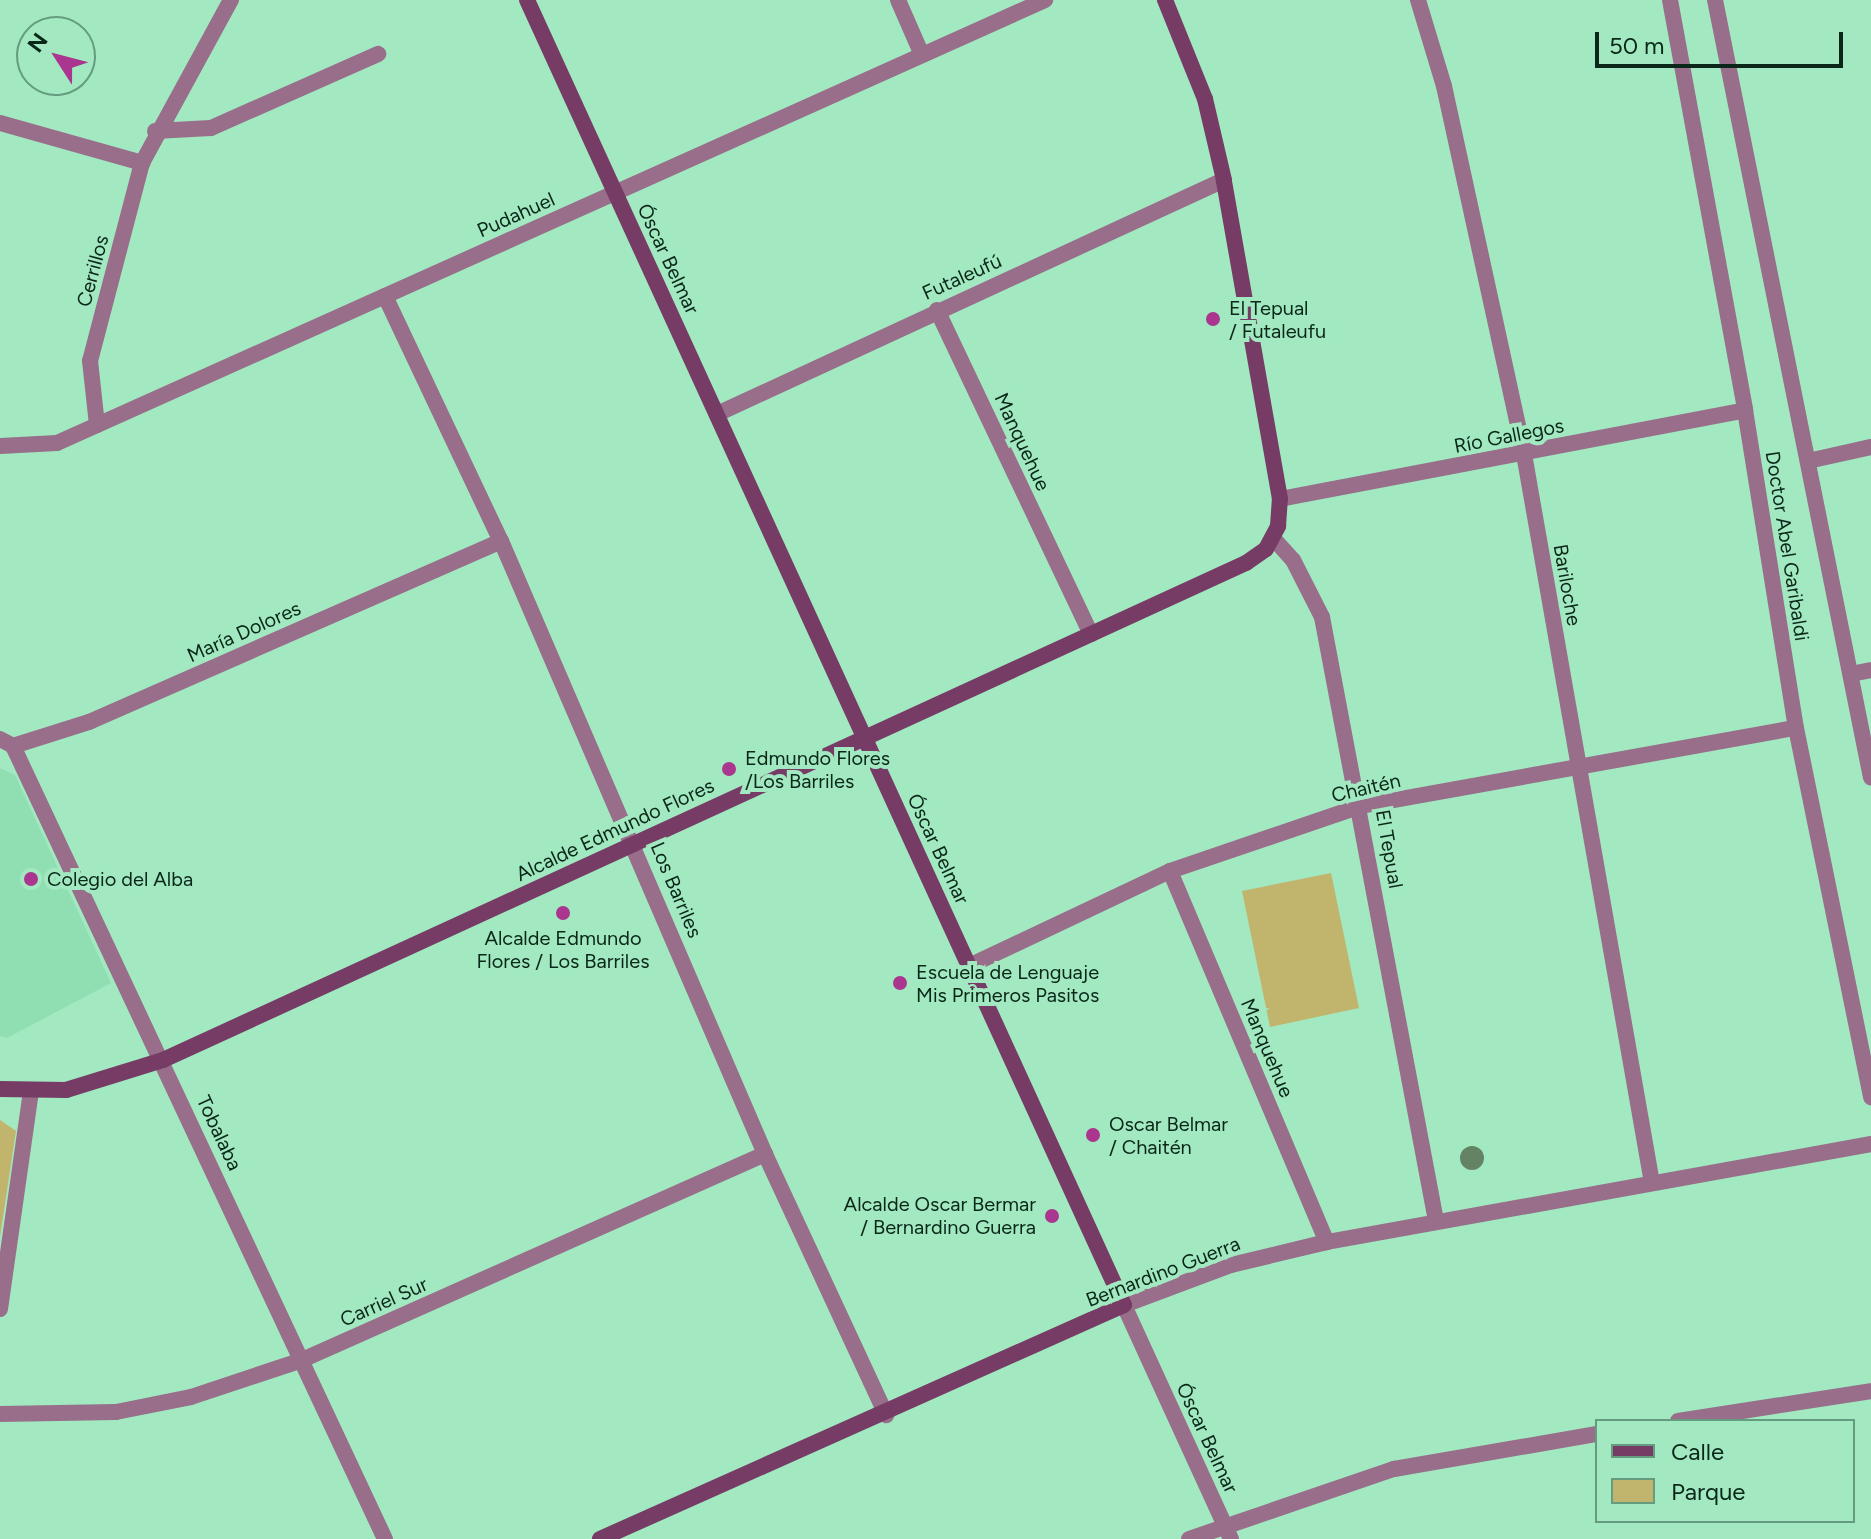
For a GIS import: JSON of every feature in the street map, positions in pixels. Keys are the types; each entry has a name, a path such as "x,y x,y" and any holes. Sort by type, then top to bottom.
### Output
{"street":[{"name":"Cerrillos","path":"97,425 90,361 142,163 155,131 231,0"},
{"name":"Óscar Belmar","path":"527,0 1228,1531"},
{"path":"898,0 922,55"},
{"name":"Pudahuel","path":"0,446 57,443 1045,0"},
{"path":"1165,0 1205,99 1224,180 1280,499 1274,539"},
{"name":"Bariloche","path":"1418,0 1444,86 1524,454 1652,1183"},
{"name":"Doctor Abel Garibaldi","path":"1670,0 1745,410 1796,728 1871,1097"},
{"name":"Doctor Abel Garibaldi","path":"1715,0 1871,778"},
{"path":"155,131 211,128 378,54"},
{"path":"0,123 142,163"},
{"name":"Futaleufú","path":"717,414 1224,180"},
{"name":"Los Barriles","path":"385,296 501,541 634,843 765,1154 886,1415"},
{"name":"Manquehue","path":"937,310 1091,634"},
{"name":"Río Gallegos","path":"1280,499 1745,410"},
{"path":"1808,461 1871,447"},
{"name":"Alcalde Edmundo Flores","path":"0,1089 31,1092 103,1082 163,1060 1246,563 1274,539"},
{"name":"El Tepual","path":"1274,539 1293,560 1322,617 1361,806 1436,1221"},
{"name":"María Dolores","path":"7,742 89,722 501,541"},
{"path":"1851,674 1871,670"},
{"name":"Chaitén","path":"969,966 1170,871 1361,806 1579,770 1796,728"},
{"name":"Tobalaba","path":"7,742 163,1060 385,1539"},
{"name":"Manquehue","path":"1170,871 1327,1242"},
{"path":"0,1309 31,1092"},
{"name":"Bernardino Guerra","path":"600,1539 886,1415 1124,1305 1231,1265 1436,1221 1871,1144"},
{"name":"Carriel Sur","path":"0,1414 116,1412 191,1397 302,1360 765,1154"},
{"path":"1691,1419 1871,1391"},
{"path":"1189,1539 1228,1531 1394,1469 1595,1434"}],"shaded area":[{"name":"Colegio del Alba","path":"0,768 15,775 111,983 7,1038 0,1036"}],"green space":[{"path":"1331,873 1359,1008 1270,1027 1242,891"},
{"path":"0,1120 16,1131 0,1237"}],"place":[{"name":"El Tepual / Futaleufu","path":"1213,319"},
{"name":"Edmundo Flores /Los Barriles","path":"729,769"},
{"name":"Colegio del Alba","path":"31,879"},
{"name":"Alcalde Edmundo Flores / Los Barriles","path":"563,913"},
{"name":"Escuela de Lenguaje Mis Primeros Pasitos","path":"900,983"},
{"name":"Oscar Belmar / Chaitén","path":"1093,1135"},
{"name":"Alcalde Oscar Bermar / Bernardino Guerra","path":"1052,1216"}]}
